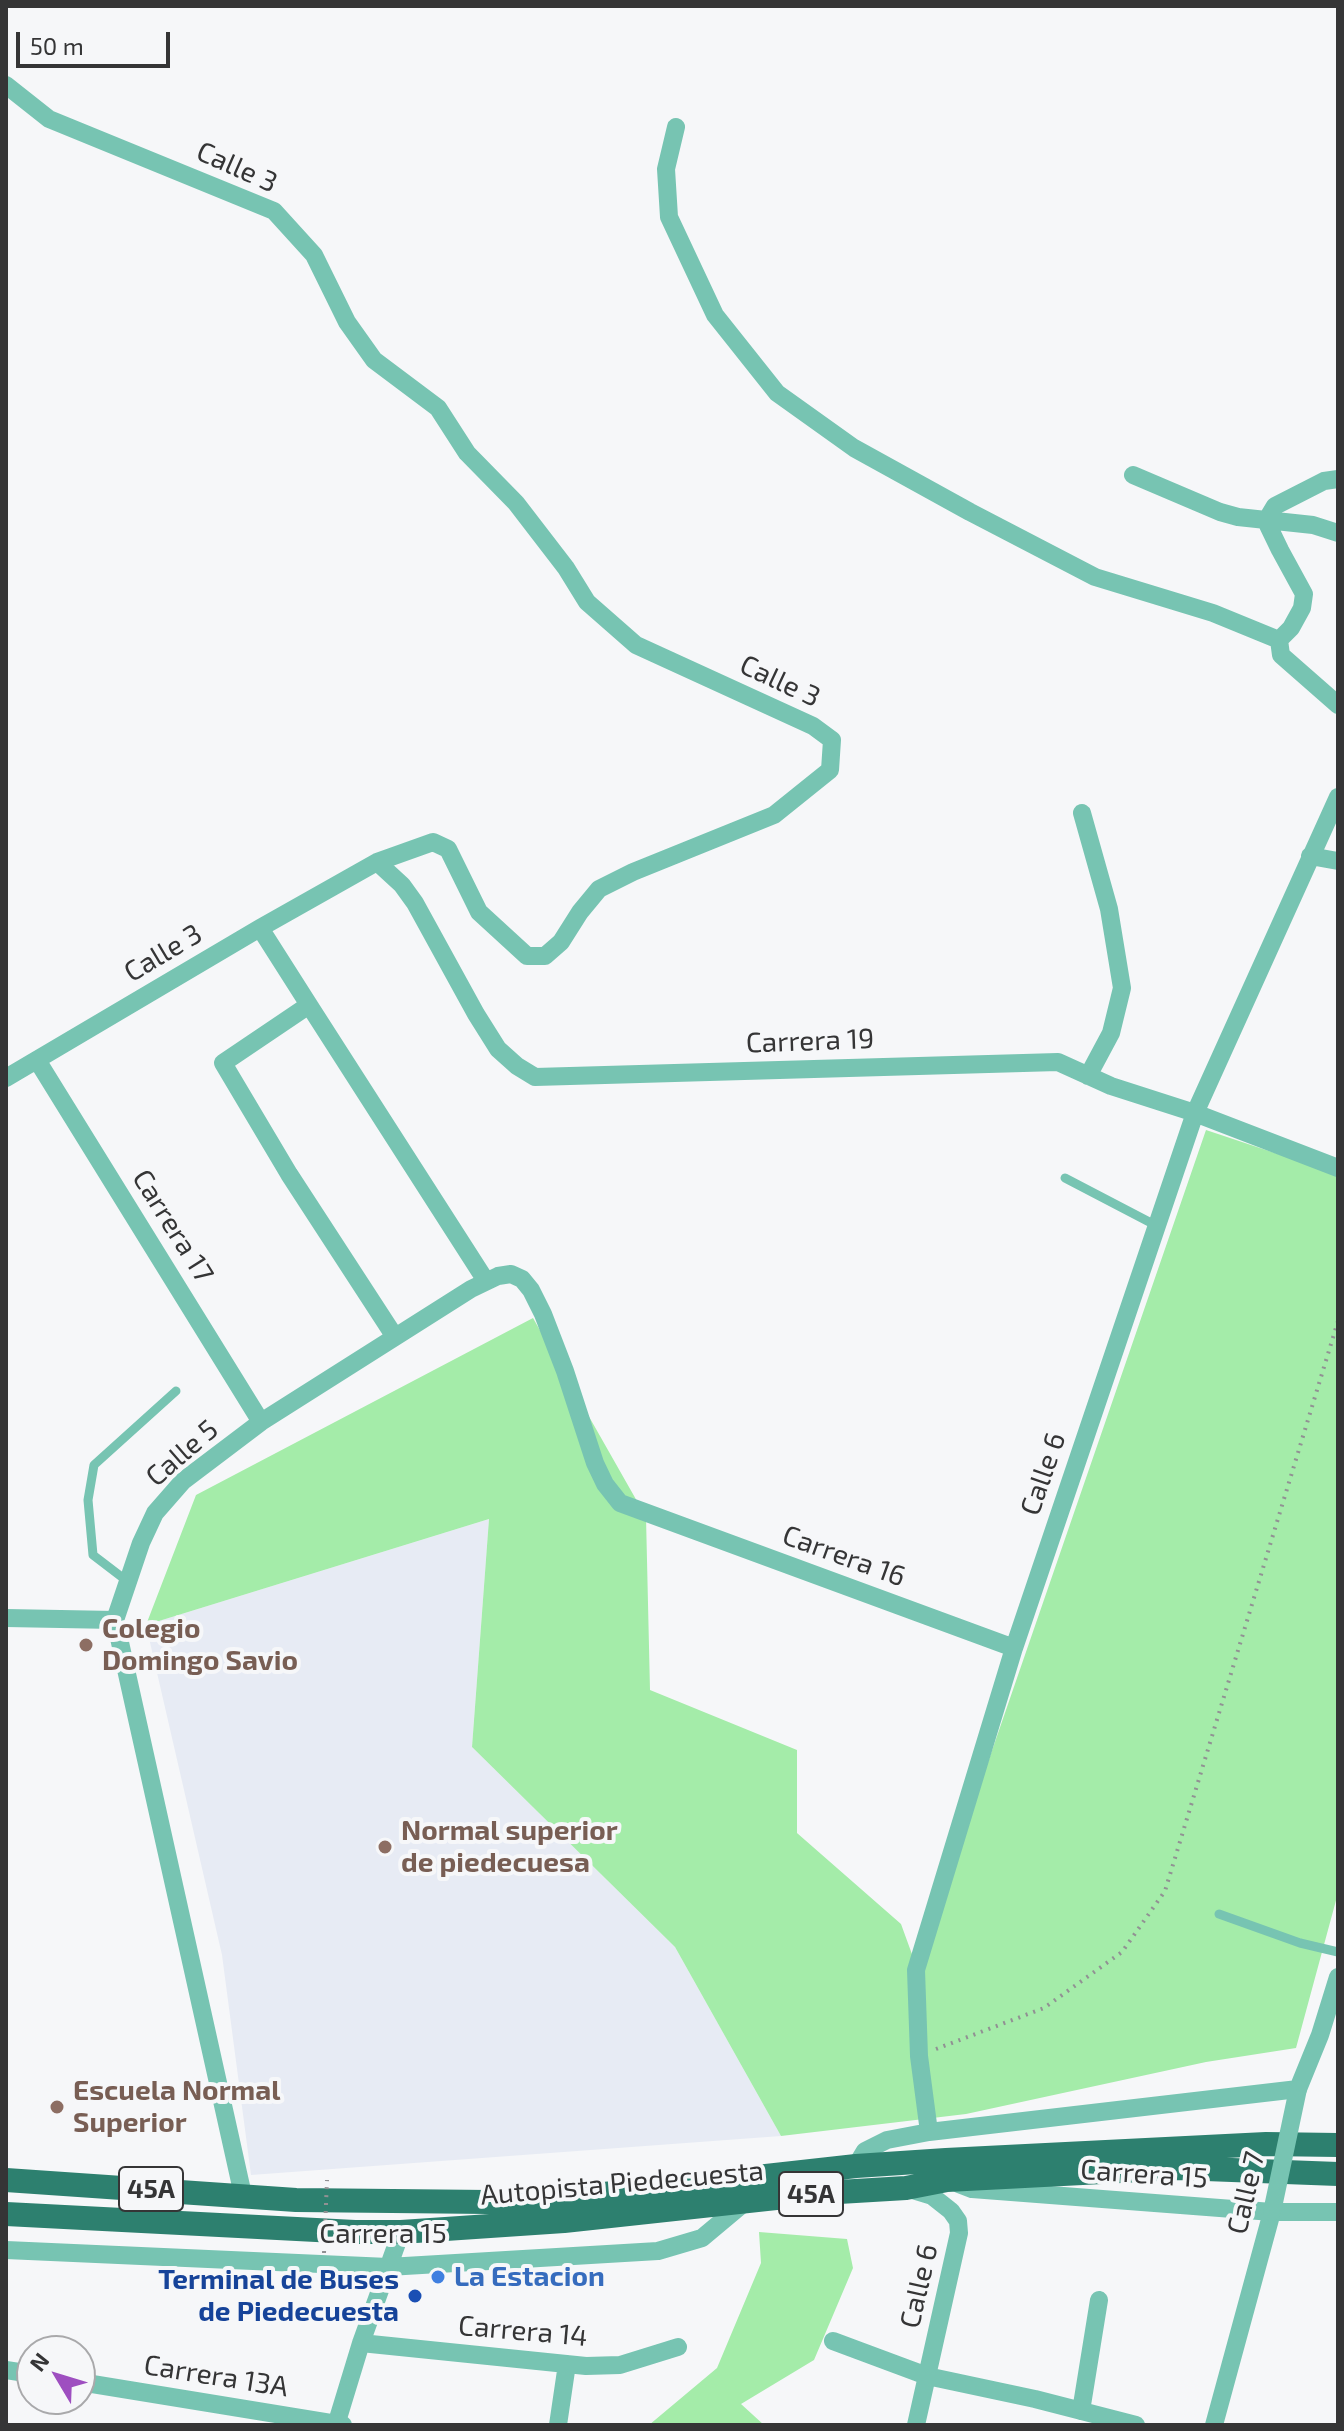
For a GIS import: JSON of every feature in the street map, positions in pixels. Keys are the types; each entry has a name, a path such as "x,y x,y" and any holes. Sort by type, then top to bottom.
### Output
{"highway":[{"name":"Autopista Piedecuesta","path":"6,2180 296,2200 488,2202 586,2196 856,2166 1266,2144 1338,2145"},
{"name":"Autopista Piedecuesta","path":"6,2214 401,2232 564,2221 822,2193 906,2188 947,2180 1179,2168 1338,2174"}],"street":[{"name":"Calle 3","path":"6,85 49,119 274,211 314,255 347,322 374,360 438,408 467,453 516,503 558,557 587,602 636,645 813,726 832,740 830,770 774,815 633,872 599,889 561,942 545,956 527,956 479,912 448,849 433,842 377,862 6,1078"},
{"path":"676,127 666,169 669,217 715,315 777,393 854,448 1095,577 1213,613 1279,640"},
{"path":"1133,475 1220,512 1266,521 1313,525 1338,533"},
{"path":"1266,521 1275,506 1324,481 1338,479"},
{"path":"1266,521 1304,594 1302,608 1291,628 1279,640"},
{"path":"1279,640 1281,655 1338,705"},
{"path":"1338,797 1310,856 1338,861"},
{"path":"1082,813 1109,909 1122,988 1111,1033 1088,1076"},
{"name":"Calle 6","path":"929,2132 919,2056 916,1970 1014,1648 1195,1113 1310,856"},
{"name":"Carrera 19","path":"377,862 402,885 415,903 498,1049 535,1077 1058,1062 1111,1086 1195,1113 1338,1168"},
{"path":"260,928 486,1281"},
{"path":"309,1005 223,1063 289,1174 395,1337"},
{"name":"Carrera 17","path":"37,1060 261,1422"},
{"name":"Carrera 16","path":"486,1281 511,1274 522,1279 531,1290 543,1314 595,1463 605,1484 620,1503 1014,1648"},
{"name":"Calle 5","path":"243,2195 115,1620 141,1543 155,1513 183,1481 261,1422 486,1281"},
{"path":"6,1618 115,1620"},
{"name":"Calle 7","path":"1214,2425 1272,2212 1298,2089 1320,2035 1338,1977"},
{"path":"856,2166 865,2151 887,2140 929,2132 1298,2089"},
{"name":"Carrera 15","path":"947,2180 972,2189 1272,2212 1338,2212"},
{"name":"Calle 6","path":"906,2188 932,2196 951,2211 958,2221 959,2233 916,2425"},
{"name":"Carrera 15","path":"6,2250 388,2267 658,2251 702,2238 745,2202"},
{"path":"336,2425 361,2343 401,2232"},
{"path":"1081,2411 1099,2300"},
{"path":"833,2341 927,2376 1136,2425"},
{"name":"Carrera 14","path":"361,2343 567,2364 620,2365 678,2347"},
{"path":"558,2425 567,2364"},
{"name":"Carrera 13A","path":"96,2385 343,2425"}],"lane":[{"path":"1065,1178 1157,1226"},
{"path":"127,1581 93,1555 88,1500 94,1465 176,1391"},
{"path":"1219,1914 1300,1943 1338,1952"}],"path":[{"path":"919,2056 1044,2008 1122,1952 1165,1891 1338,1321"},
{"path":"324,2253 327,2180"}],"shaded area":[{"name":"Normal superior de piedecuesa","path":"489,1519 472,1747 675,1947 781,2136 251,2175 222,1955 146,1625"}],"green space":[{"path":"1206,1130 1338,1174 1338,1893 1296,2048 1206,2062 966,2114 781,2136 675,1947 472,1747 489,1519 146,1625 196,1495 533,1318 646,1517 650,1690 797,1750 797,1833 901,1924 917,1968"},
{"path":"759,2232 847,2239 853,2268 814,2360 741,2404 764,2425 649,2425 717,2368 761,2263"}],"place":[{"name":"Colegio Domingo Savio","path":"86,1645"},
{"name":"Normal superior de piedecuesa","path":"385,1847"},
{"name":"Escuela Normal Superior","path":"57,2107"},
{"name":"La Estacion","path":"438,2277"},
{"name":"Terminal de Buses de Piedecuesta","path":"415,2296"}]}
